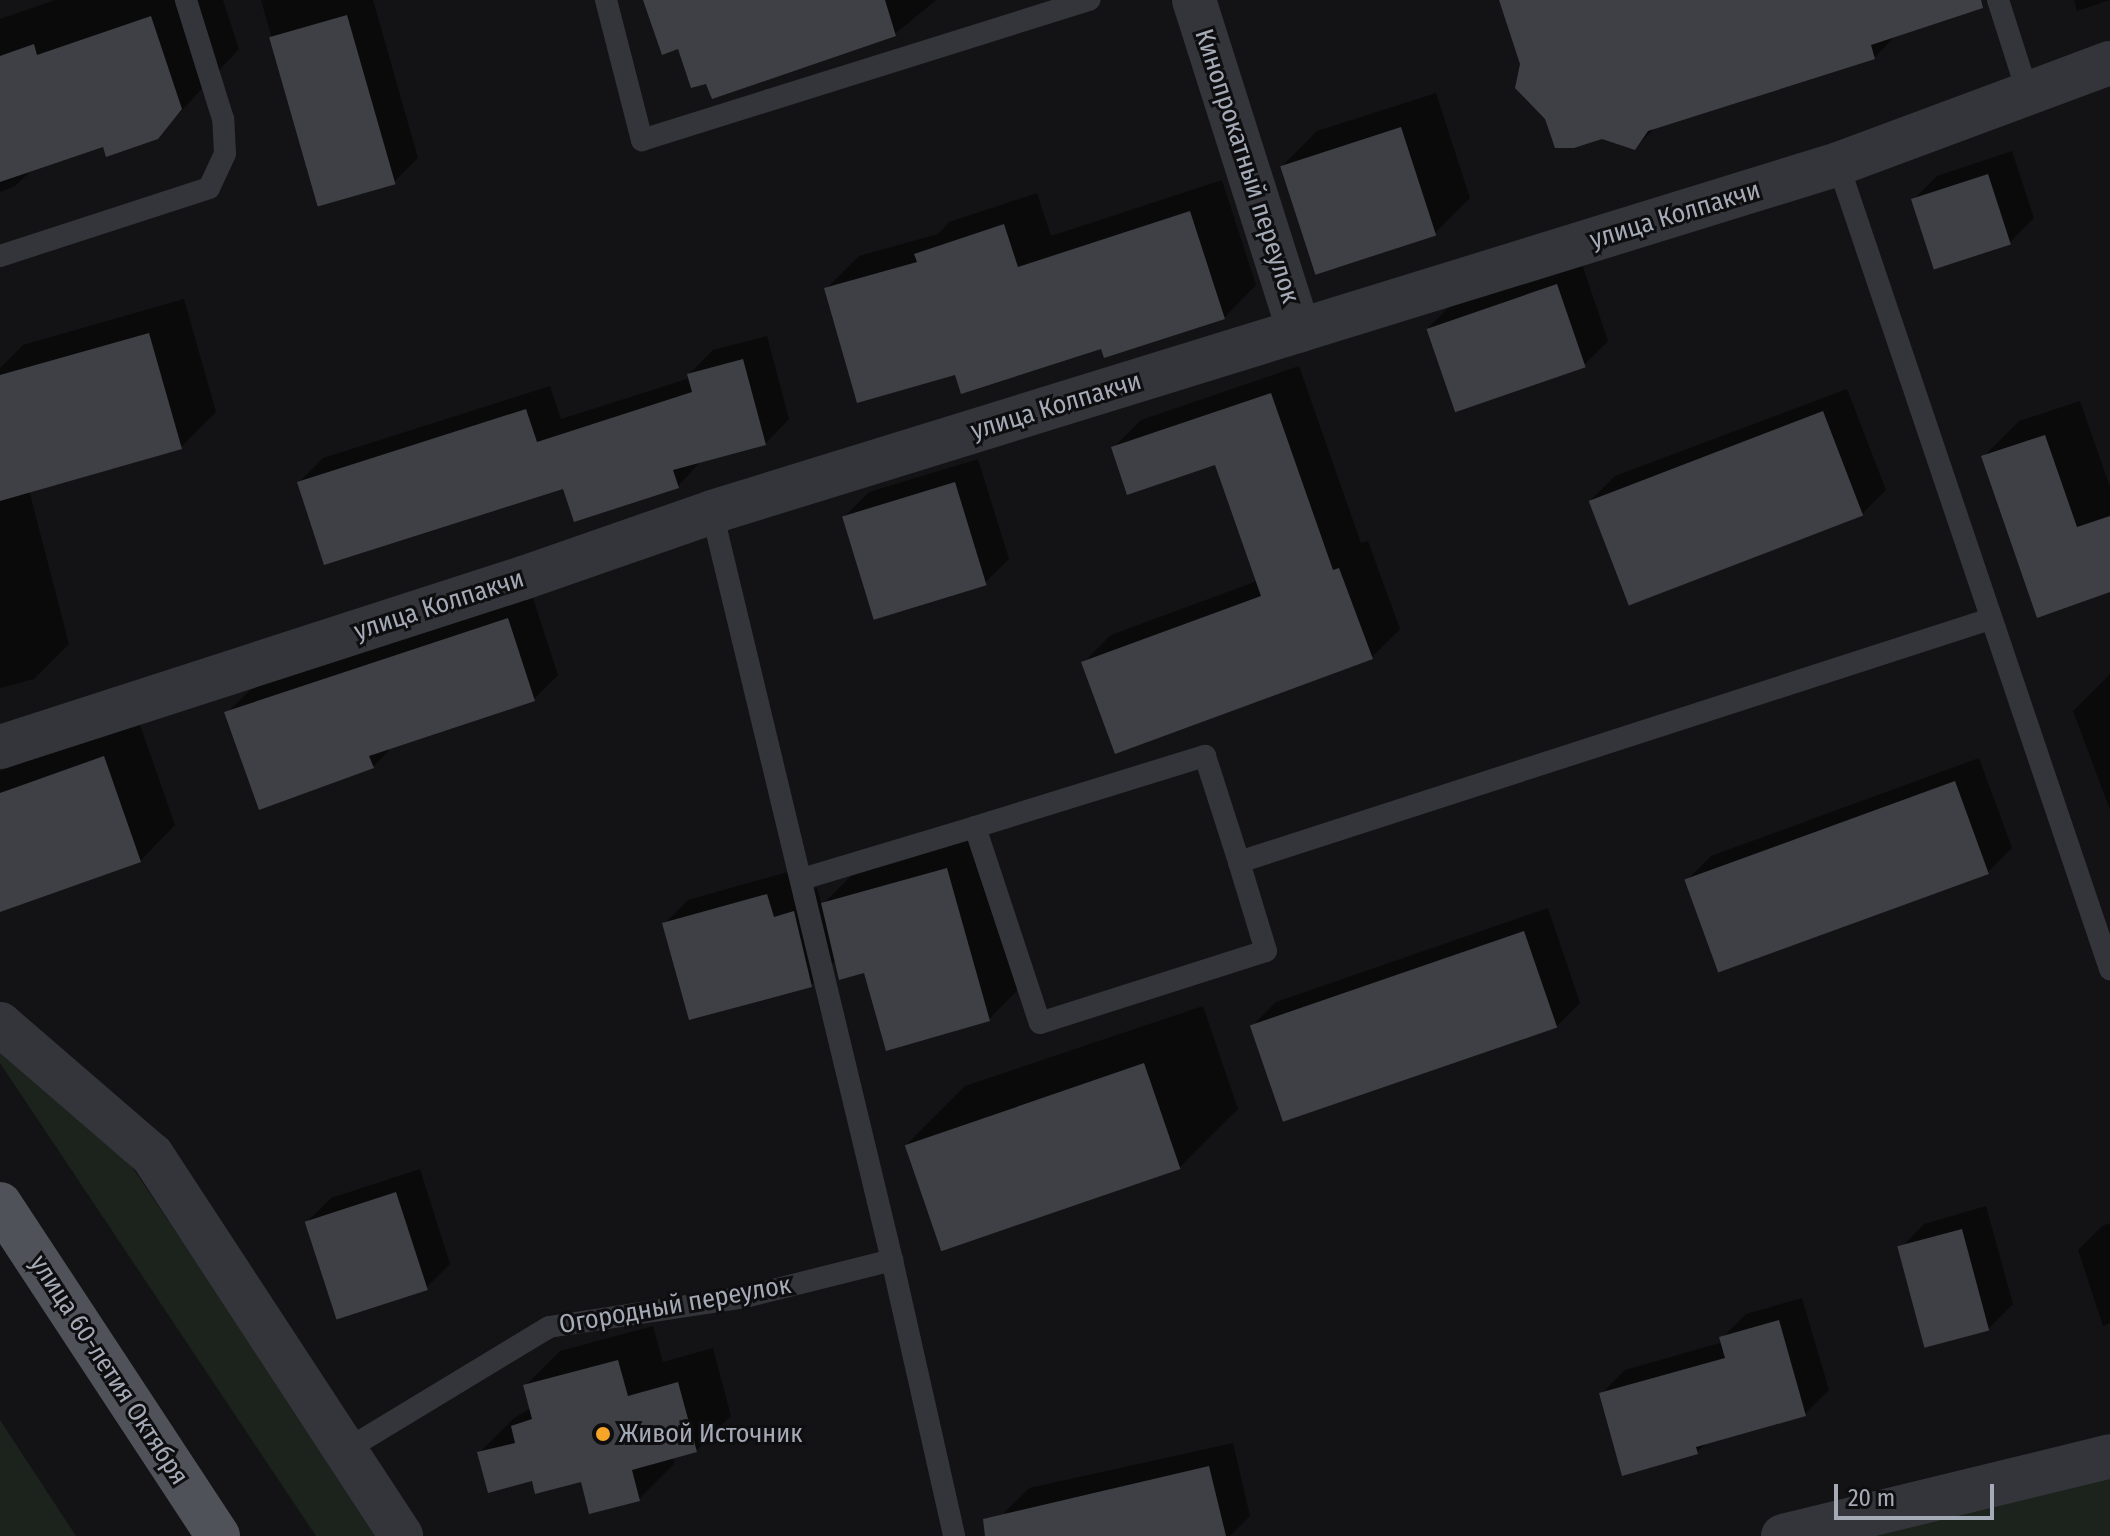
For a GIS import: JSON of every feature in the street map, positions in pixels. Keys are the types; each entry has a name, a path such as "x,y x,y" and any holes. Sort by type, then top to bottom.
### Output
{"main road":[{"name":"улица 60-летия Октября","path":"0,1204 218,1536"}],"street":[{"name":"Кинопрокатный переулок","path":"1194,0 1299,331"},
{"name":"улица Колпакчи","path":"0,747 523,578 712,512 1838,164 2110,63"},
{"path":"0,1024 152,1155 401,1536"},
{"path":"1783,1536 2110,1456"}],"lane":[{"path":"0,256 209,188 225,153 223,119 186,0"},
{"path":"606,0 642,140 1090,0"},
{"path":"1998,0 2028,94"},
{"path":"1838,164 2110,969"},
{"path":"712,512 802,879 954,1536"},
{"path":"1239,862 1990,619"},
{"path":"802,879 1205,756 1266,951 1040,1023 975,827"},
{"name":"Огородный переулок","path":"346,1450 549,1327 745,1297 892,1260"}],"shaded area":[{"path":"0,1048 126,1158 381,1536 316,1536 0,1063"},
{"path":"0,1420 76,1536 0,1536"},
{"path":"2110,1467 2110,1536 1830,1536"}],"building":[{"path":"643,0 885,0 896,36 712,99 706,84 691,88 678,49 662,55"},
{"path":"1499,0 1981,0 1983,8 1871,45 1875,59 1648,131 1635,150 1602,139 1574,148 1555,148 1545,119 1515,88 1520,64"},
{"path":"347,15 396,184 318,207 269,37"},
{"path":"151,16 182,109 158,139 106,157 103,147 0,182 0,56 34,44 37,55"},
{"path":"1401,127 1436,235 1315,275 1280,166"},
{"path":"1988,174 2011,244 1934,269 1911,199"},
{"path":"1190,211 1225,319 1104,358 1101,349 961,394 955,375 857,403 824,288 917,262 914,254 1004,224 1018,267"},
{"path":"1557,284 1586,367 1455,412 1427,329"},
{"path":"149,333 182,449 0,501 0,375"},
{"path":"743,359 766,445 673,470 679,488 574,522 563,489 324,565 297,482 526,409 537,442 692,392 687,374"},
{"path":"1271,393 1333,570 1339,568 1373,659 1115,754 1081,662 1261,596 1215,465 1127,495 1111,447"},
{"path":"1823,411 1863,516 1629,606 1589,501"},
{"path":"2045,435 2077,527 2110,516 2110,592 2037,618 1981,456"},
{"path":"955,482 987,585 874,620 842,516"},
{"path":"508,618 535,701 369,756 374,768 259,810 224,712"},
{"path":"104,756 141,862 0,912 0,793"},
{"path":"1955,781 1989,874 1718,973 1684,880"},
{"path":"947,868 990,1021 886,1051 864,973 839,980 821,903"},
{"path":"767,894 774,917 794,911 812,987 689,1020 662,923"},
{"path":"1524,931 1557,1027 1283,1122 1250,1025"},
{"path":"1144,1063 1180,1169 941,1251 905,1145"},
{"path":"396,1192 428,1290 337,1320 305,1222"},
{"path":"1962,1229 1989,1330 1924,1348 1897,1246"},
{"path":"1779,1320 1806,1416 1696,1447 1698,1454 1622,1476 1599,1393 1725,1358 1719,1337"},
{"name":"Живой Источник","path":"618,1360 628,1396 678,1382 697,1452 632,1470 640,1501 589,1514 581,1482 535,1494 532,1481 488,1493 477,1452 515,1443 511,1426 532,1419 523,1385"},
{"path":"1209,1466 1226,1536 985,1536 983,1519"}],"place":[{"name":"Живой Источник","path":"603,1434"}]}
